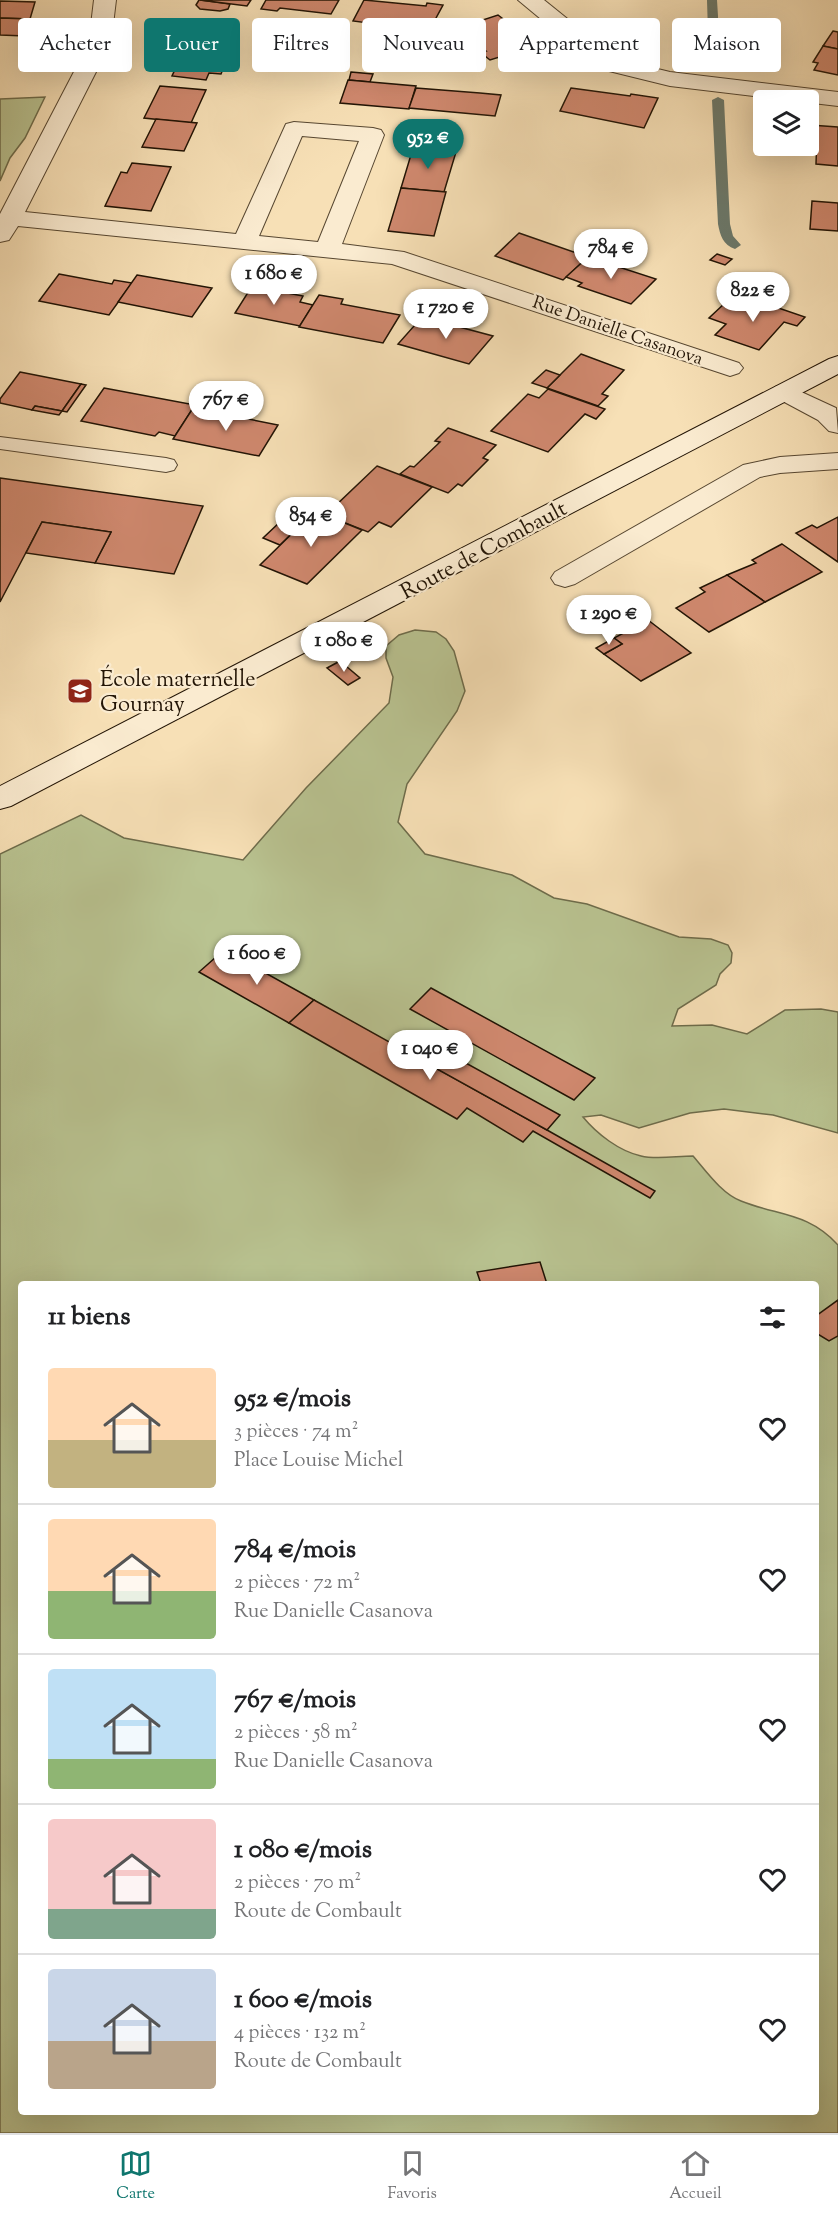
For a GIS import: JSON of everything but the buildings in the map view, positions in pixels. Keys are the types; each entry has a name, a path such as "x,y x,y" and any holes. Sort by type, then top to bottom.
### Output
{"street":[{"path":"5,228 89,64 101,33 105,0"},
{"path":"529,0 542,8 603,59 617,66 670,79 838,99"},
{"path":"245,241 294,129 373,135 328,248"},
{"name":"Rue Danielle Casanova","path":"5,228 245,241 380,253 410,260 729,368"},
{"name":"Route de Combault","path":"0,799 838,364"},
{"path":"784,392 827,414 838,425"},
{"path":"565,578 752,471 780,465 838,461"}],"lane":[{"path":"0,443 166,465"}],"green space":[{"path":"45,97 25,138 10,158 0,181 0,99"},
{"path":"415,630 436,632 446,639 454,651 465,691 457,711 407,784 398,822 425,854 512,875 554,898 587,904 679,937 711,939 728,945 732,953 731,963 720,974 716,985 678,1009 672,1026 712,1025 747,1034 785,1010 821,1009 838,1012 838,1133 773,1115 724,1109 690,1113 639,1128 601,1115 583,1117 609,1141 633,1154 653,1158 693,1156 715,1182 734,1198 804,1221 827,1234 838,1245 838,2133 0,2133 0,854 81,815 124,838 243,860 306,788 389,703 393,677 386,658 386,646 399,635"}],"waterway":[{"path":"712,0 713,18"},
{"path":"718,100 724,224 727,237 735,245"}],"place":[{"name":"École maternelle Gournay","path":"80,691"}]}
